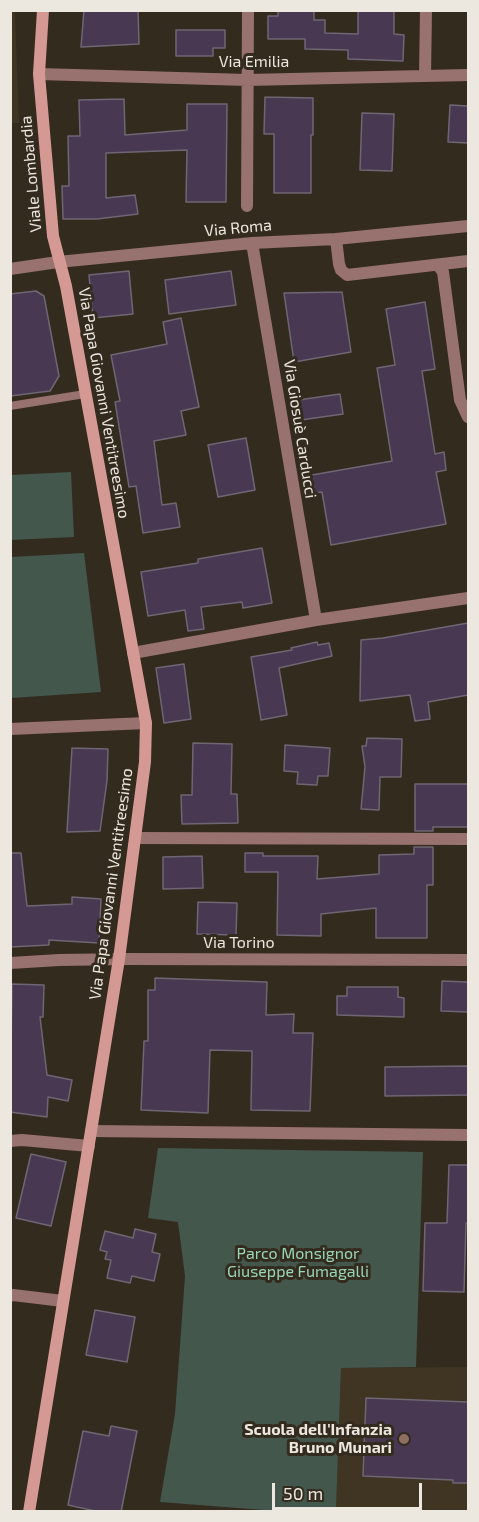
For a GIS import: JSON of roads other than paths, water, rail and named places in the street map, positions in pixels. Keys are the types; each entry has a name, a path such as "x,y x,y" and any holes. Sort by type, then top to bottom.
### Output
{"street":[{"name":"Viale Lombardia","path":"43,10 39,74 53,236 58,262"},
{"path":"247,206 248,10"},
{"path":"425,76 426,10"},
{"name":"Via Emilia","path":"39,74 247,80 468,75"},
{"name":"Via Roma","path":"10,269 58,262 252,243 336,239 468,226"},
{"path":"336,239 339,264 341,270 347,275 468,261"},
{"name":"Via Giosuè Carducci","path":"252,243 315,620"},
{"name":"Via Papa Giovanni Ventitreesimo","path":"29,1512 119,959 145,762 146,723 66,286 58,262"},
{"path":"438,265 443,272 460,400 468,419"},
{"path":"133,653 315,620 468,598"},
{"path":"10,729 146,723"},
{"path":"135,838 468,839"},
{"name":"Via Torino","path":"10,963 119,959 468,960"},
{"path":"91,1131 468,1135"},
{"path":"10,1141 89,1146"},
{"path":"10,1296 63,1301"}],"lane":[{"path":"10,406 85,394"}],"place":[{"name":"Scuola dell'Infanzia Bruno Munari","path":"404,1439"}],"park label":[{"name":"Parco Monsignor Giuseppe Fumagalli","path":"298,1263"}]}
